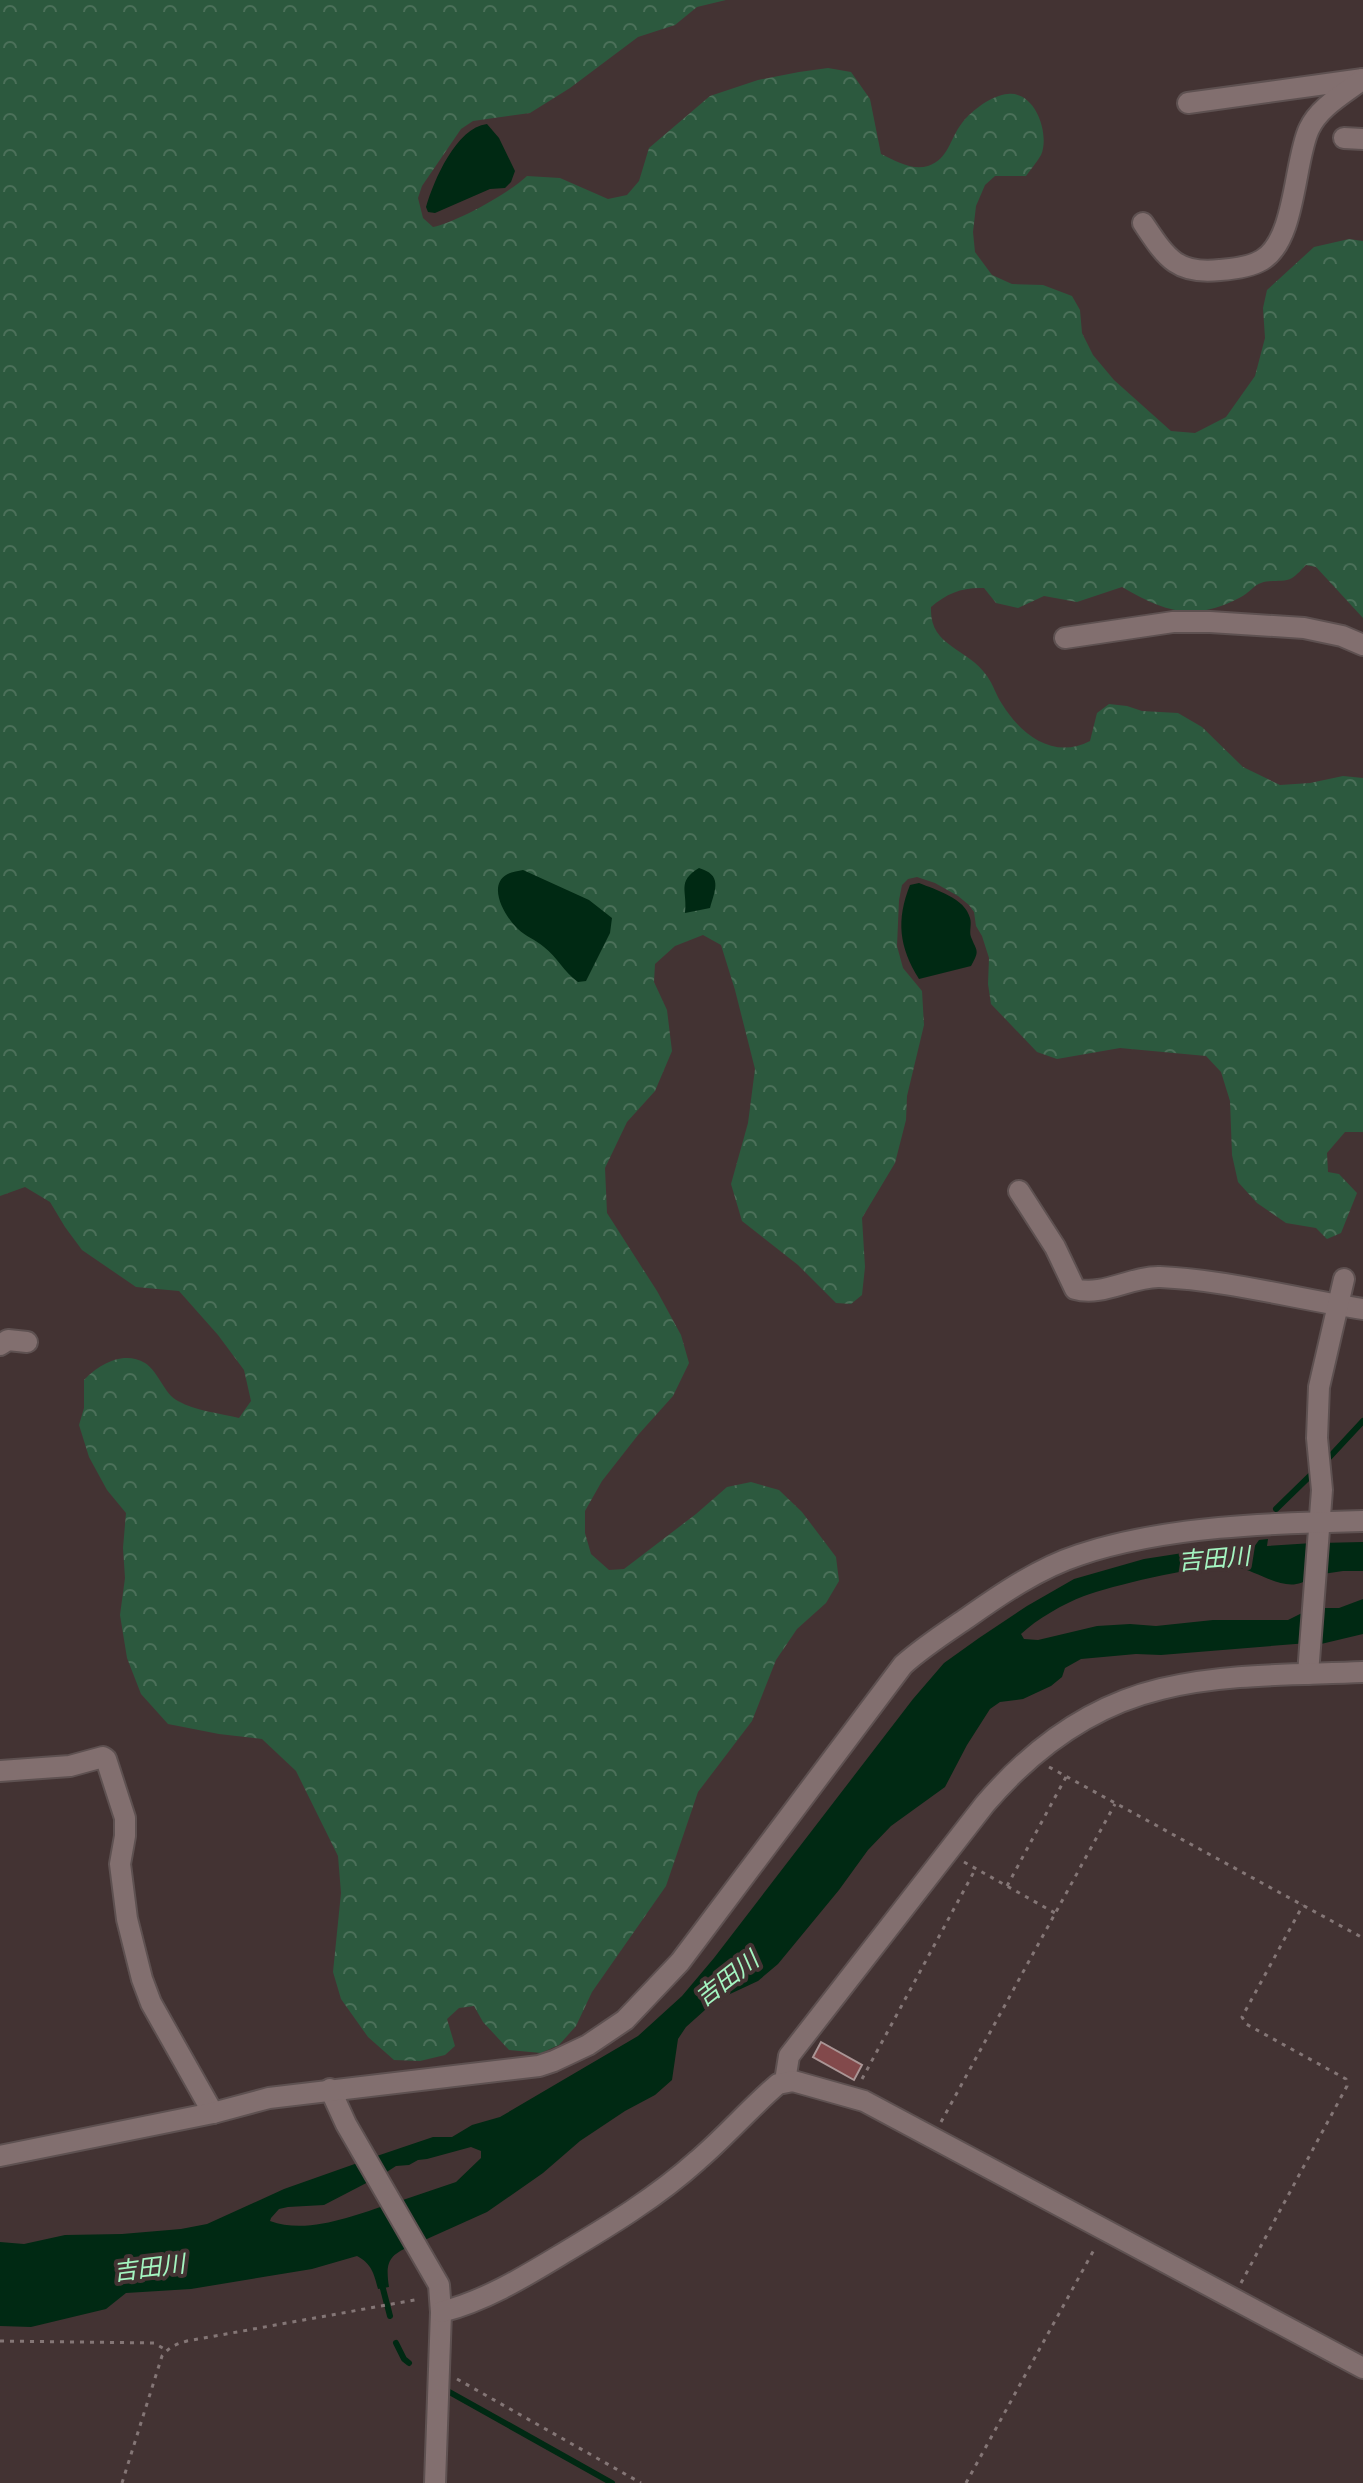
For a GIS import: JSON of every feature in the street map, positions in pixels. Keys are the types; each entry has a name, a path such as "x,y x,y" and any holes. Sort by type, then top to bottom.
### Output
{"street":[{"path":"1188,103 1363,79"},
{"path":"1143,223 1167,256 1184,269 1206,272 1227,270 1262,260 1277,243 1286,219 1308,129 1321,111 1363,79"},
{"path":"1065,638 1173,622 1210,622 1304,628 1342,636 1363,645"},
{"path":"1019,1191 1055,1247 1075,1289 1089,1291 1165,1277 1363,1309"},
{"path":"1308,1666 1321,1503 1319,1387 1344,1279"},
{"path":"0,1345 8,1340 27,1342"},
{"path":"0,2156 213,2113 269,2098 539,2066 588,2045 625,2020 680,1962 903,1665 919,1650 984,1606 1078,1555 1137,1540 1181,1532 1317,1528 1363,1521"},
{"path":"785,2081 789,2056 947,1852 1010,1775 1066,1730 1093,1714 1160,1689 1308,1666 1363,1672"},
{"path":"1,1764 70,1766 103,1757 106,1759 125,1818 120,1864 127,1919 142,1979 151,2003 213,2113"},
{"path":"440,2300 475,2301 523,2278 600,2232 697,2161 773,2088 785,2081 852,2096 934,2136 1232,2300 1363,2368"},
{"path":"330,2089 440,2300 435,2483"}],"path":[{"path":"1036,1752 1047,1766 1066,1777 1363,1938"},
{"path":"1007,1886 1066,1777"},
{"path":"934,2136 1115,1804"},
{"path":"947,1852 1055,1913"},
{"path":"852,2096 976,1868"},
{"path":"1232,2300 1347,2086 1346,2079 1246,2024 1242,2017 1303,1905"},
{"path":"966,2483 1105,2229"},
{"path":"122,2483 162,2356 176,2344 389,2303 428,2297 440,2300"},
{"path":"0,2341 154,2343 166,2350"},
{"path":"438,2380 641,2483"}],"green space":[{"path":"0,0 726,0 697,7 675,25 638,37 570,88 530,113 473,121 461,129 422,186 418,198 423,218 433,227 482,206 527,176 560,178 608,199 627,195 639,181 649,148 710,96 758,80 828,68 851,72 870,99 881,154 916,167 935,163 962,123 983,104 1002,95 1018,95 1033,107 1042,126 1041,155 1026,176 995,176 985,185 976,206 973,232 975,252 992,275 1012,284 1043,285 1072,296 1080,310 1082,333 1093,355 1114,380 1171,431 1195,433 1226,417 1255,376 1265,338 1263,308 1267,290 1314,247 1349,239 1363,241 1363,618 1316,567 1306,565 1288,579 1261,583 1244,596 1209,610 1166,608 1122,587 1077,602 1044,596 1018,608 996,603 984,588 969,589 949,595 931,607 936,631 979,666 1019,726 1051,746 1064,748 1090,741 1097,713 1109,704 1142,711 1178,713 1202,727 1243,767 1280,785 1343,776 1363,778 1363,1132 1345,1132 1327,1153 1328,1172 1339,1174 1357,1193 1341,1233 1327,1239 1316,1228 1286,1223 1257,1203 1238,1182 1232,1155 1230,1101 1221,1072 1206,1056 1120,1048 1057,1059 1037,1052 991,1004 989,958 976,926 974,912 958,896 917,877 908,879 902,885 899,900 897,946 903,968 922,991 924,1025 907,1096 906,1120 895,1163 862,1218 865,1267 862,1295 851,1304 836,1303 798,1265 742,1221 731,1184 748,1123 755,1069 721,945 703,935 675,946 655,964 654,982 667,1010 672,1051 655,1091 627,1122 605,1168 607,1213 657,1291 681,1335 689,1363 673,1396 602,1481 585,1511 585,1533 591,1554 609,1570 624,1569 727,1487 751,1482 779,1490 802,1512 836,1557 839,1581 826,1603 797,1629 776,1660 752,1721 698,1792 666,1886 592,1992 576,2026 559,2045 541,2053 509,2050 483,2022 474,2006 459,2008 447,2019 455,2046 445,2055 420,2061 394,2060 368,2037 341,1999 333,1972 341,1893 338,1856 296,1771 262,1739 168,1724 141,1694 127,1658 120,1615 125,1578 123,1548 126,1513 107,1490 89,1457 79,1425 84,1408 84,1380 112,1361 137,1359 150,1367 178,1401 239,1418 251,1401 244,1370 179,1291 136,1287 82,1250 50,1202 25,1187 0,1196"}],"water":[{"path":"487,124 499,138 515,171 511,182 505,188 490,189 435,213 428,212 426,207 430,196 456,145 476,128"},
{"path":"699,868 714,878 710,908 685,913 685,883"},
{"path":"523,870 589,900 612,918 610,933 586,981 578,982 573,978 549,951 524,934 508,918 500,902 498,887 508,874"},
{"path":"919,883 949,896 967,911 971,920 971,937 977,951 971,966 919,979 907,956 901,922 910,885"},
{"name":"吉田川","path":"1268,1539 1267,1546 1313,1543 1311,1577 1302,1582 1283,1584 1236,1567 1203,1568 1160,1576 1076,1599 1042,1617 1021,1634 1024,1639 1038,1640 1097,1626 1288,1620 1310,1609 1308,1643 1081,1659 1065,1668 1062,1677 1051,1686 1023,1699 1000,1702 990,1709 945,1787 891,1826 868,1850 778,1964 758,1981 715,2001 686,2027 678,2039 672,2080 655,2095 580,2141 543,2173 487,2212 418,2243 394,2203 456,2182 481,2158 481,2151 471,2147 418,2160 409,2165 396,2166 379,2177 368,2159 433,2137 452,2137 472,2125 500,2117 638,2036 682,1996 714,1958 944,1663 1027,1606 1074,1579 1144,1559 1202,1550 1254,1547 1259,1540"},
{"path":"1363,1542 1363,1571 1316,1575 1319,1543"},
{"path":"1363,1599 1363,1634 1321,1644 1312,1643 1315,1608 1339,1608"},
{"name":"吉田川","path":"366,2160 376,2178 324,2205 279,2209 270,2221 285,2225 315,2225 390,2204 413,2245 390,2260 389,2287 378,2289 369,2266 357,2256 312,2269 191,2289 126,2293 106,2309 31,2327 0,2326 0,2242 24,2244 65,2235 122,2234 207,2224 284,2189"}],"building":[{"path":"821,2042 862,2065 854,2080 813,2057"}],"waterway":[{"path":"1324,1463 1363,1421"},
{"path":"1276,1509 1316,1470"},
{"path":"381,2281 390,2316"},
{"path":"396,2343 409,2363"},
{"path":"444,2389 612,2483"}]}
